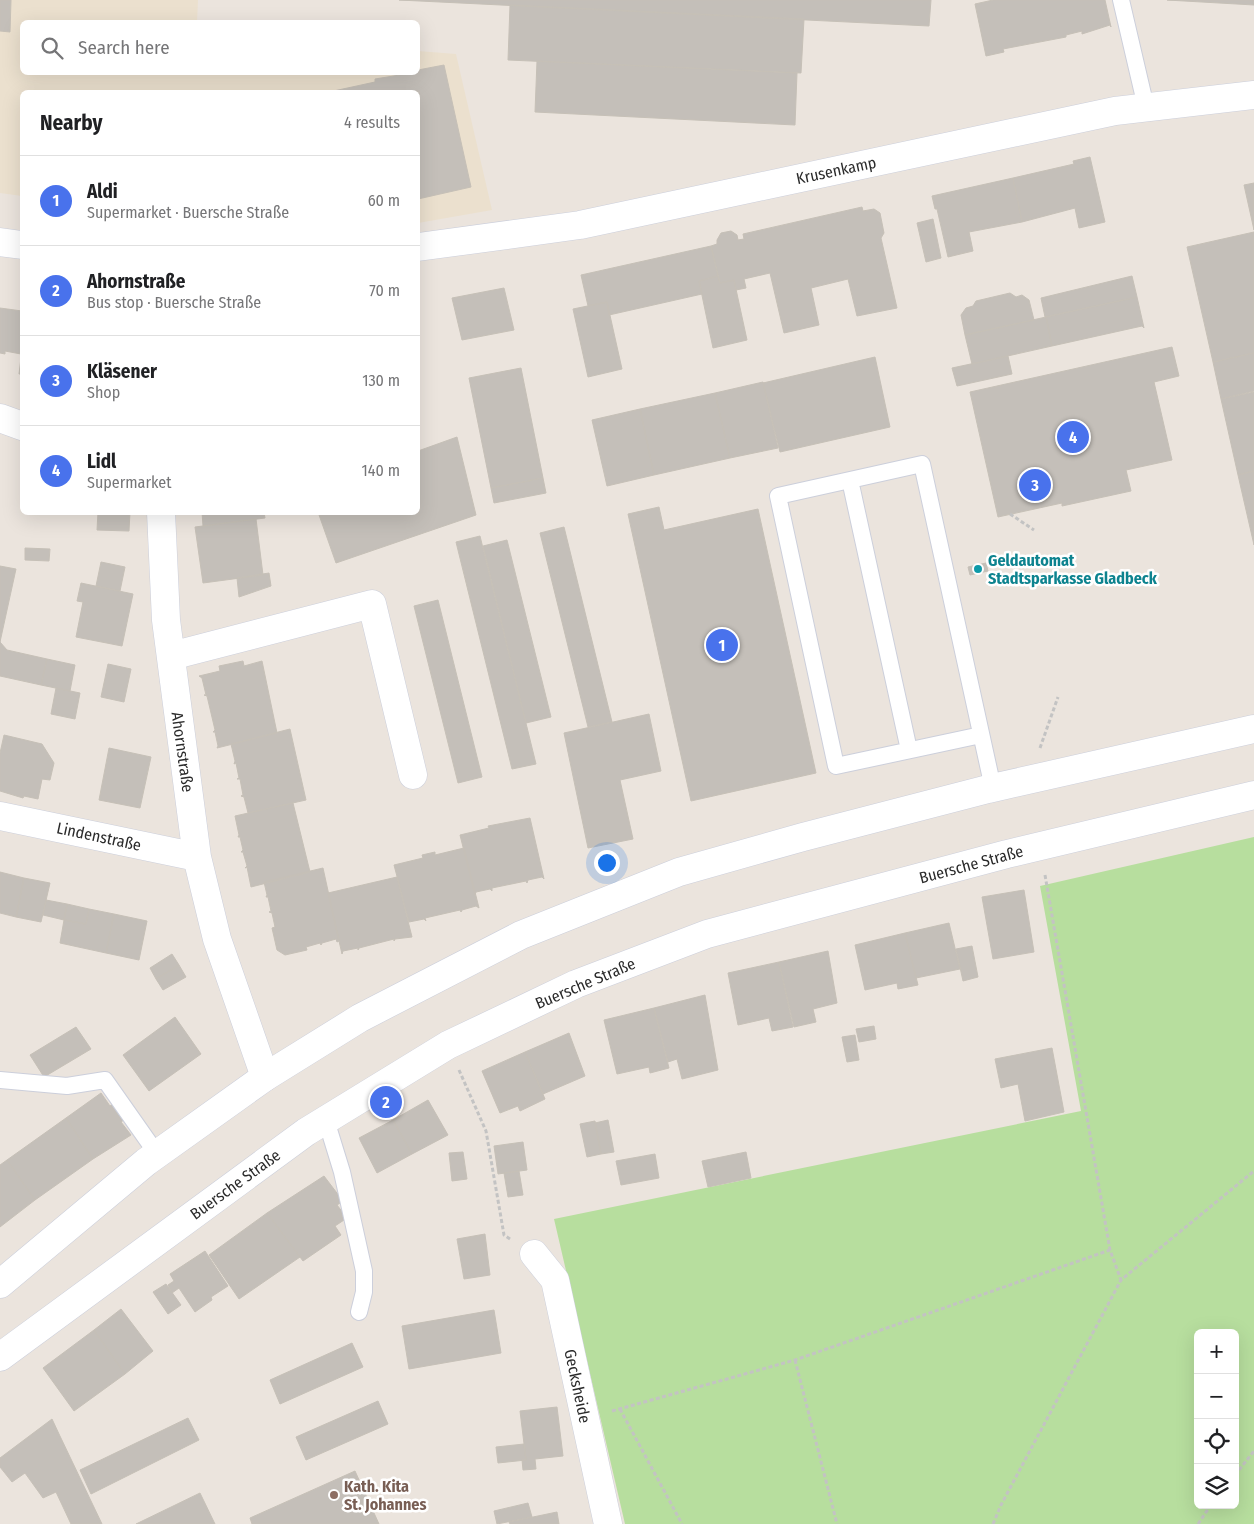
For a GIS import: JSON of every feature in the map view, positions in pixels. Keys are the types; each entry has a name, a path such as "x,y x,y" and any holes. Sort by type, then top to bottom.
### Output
{"main road":[{"name":"Krusenkamp","path":"420,247 580,225 1115,110 1254,95"},
{"path":"0,242 20,245"},
{"path":"0,418 20,425"},
{"name":"Ahornstraße","path":"161,515 166,620 197,857 217,939 265,1077"},
{"path":"171,656 372,604 413,775"},
{"path":"0,1284 157,1154 265,1077 360,1018 521,935 679,872 803,837 993,788 1254,728"},
{"name":"Buersche Straße","path":"0,1357 306,1132 448,1045 576,984 707,934 1040,846 1254,795"},
{"name":"Lindenstraße","path":"0,816 197,857"},
{"name":"Gecksheide","path":"534,1254 555,1280 608,1524"}],"lane":[{"path":"1121,0 1146,107"},
{"path":"981,735 836,766 778,496 922,464 993,788"},
{"path":"850,480 909,750"},
{"path":"0,1080 66,1086 105,1080 157,1154"},
{"path":"326,1120 342,1172 364,1271 364,1292 359,1312"}],"path":[{"path":"1010,514 1034,530"},
{"path":"1028,780 1058,697"},
{"path":"1040,846 1110,1250 1121,1280"},
{"path":"448,1045 486,1131 504,1235 534,1254"},
{"path":"993,1524 1001,1505 1121,1280 1254,1171"},
{"path":"586,1418 795,1360 1110,1250"},
{"path":"795,1360 837,1524"},
{"path":"620,1409 682,1524"},
{"path":"1239,1470 1254,1451"},
{"path":"1198,1524 1208,1509"}],"shaded area":[{"path":"0,0 198,0 197,20 20,20 20,75 420,75 420,51 456,54 492,210 420,223 420,90 20,90 20,196 0,193"}],"green space":[{"path":"1254,837 1254,1524 625,1524 554,1219 1081,1111 1040,886"}],"building":[{"path":"0,0 11,0 10,32 0,31"},
{"path":"399,0 931,0 929,26"},
{"path":"993,0 1105,0 1111,27 1110,25 1082,34 1082,31 1066,35 1066,37 1003,49 1004,52 986,56 975,4"},
{"path":"1167,0 1254,0 1254,5"},
{"path":"510,5 804,19 801,73 508,60"},
{"path":"537,61 797,73 795,125 535,112"},
{"path":"444,65 471,187 420,199 420,90 338,90 375,82 375,79 400,75 420,75 420,70"},
{"path":"1090,157 1105,222 1079,228 1075,208 1022,222 1013,178 1074,164 1073,161"},
{"path":"1013,178 1022,222 969,232 973,251 948,257 937,209 935,209 932,196"},
{"path":"1254,183 1254,230 1244,185"},
{"path":"862,207 863,211 874,209 880,213 884,233 881,238 897,308 857,316 848,279 811,288 819,325 784,333 770,273 744,279 746,288 736,290 734,280 720,283 711,246 717,244 721,233 731,231 737,235 738,240 744,239 743,234"},
{"path":"933,219 941,258 926,262 917,223"},
{"path":"1254,232 1254,353 1213,362 1187,247"},
{"path":"711,246 718,276 699,281 702,294 609,315 607,302 588,306 581,275"},
{"path":"718,276 720,283 734,280 747,340 713,348 699,281"},
{"path":"1132,276 1137,297 1045,317 1041,298"},
{"path":"504,288 514,330 462,340 452,298"},
{"path":"1010,293 1016,297 1022,295 1029,300 1034,320 965,335 961,315 966,308 973,306 976,301"},
{"path":"1137,297 1144,328 1142,326 1052,346 1046,317"},
{"path":"607,302 622,369 588,377 573,309"},
{"path":"0,308 20,311 20,354 5,351 5,354 0,353"},
{"path":"1046,317 1052,346 972,364 965,335"},
{"path":"1172,347 1179,376 1154,382 1172,460 1126,470 1131,491 998,517 970,392"},
{"path":"1254,353 1254,391 1221,399 1213,362"},
{"path":"1008,356 1012,374 957,386 952,368"},
{"path":"875,357 890,427 780,452 763,383"},
{"path":"521,368 543,478 491,488 469,378"},
{"path":"763,382 778,448 730,458 715,393"},
{"path":"1254,392 1254,471 1238,475 1221,399"},
{"path":"715,393 730,458 654,475 640,409"},
{"path":"640,409 654,475 607,486 592,420"},
{"path":"457,437 476,515 336,563 319,515 420,515 420,450"},
{"path":"1254,471 1254,545 1238,475"},
{"path":"543,478 546,493 494,503 491,488"},
{"path":"659,507 664,530 758,509 816,773 691,801 628,514"},
{"path":"98,515 130,515 129,531 97,530"},
{"path":"202,515 264,515 265,518 203,526"},
{"path":"256,519 263,575 203,583 195,527"},
{"path":"564,527 612,722 588,727 540,533"},
{"path":"480,536 536,764 512,769 456,542"},
{"path":"507,540 551,717 526,723 483,546"},
{"path":"25,548 50,549 49,561 25,560"},
{"path":"101,562 125,567 120,591 96,586"},
{"name":"Geldautomat Stadtsparkasse Gladbeck","path":"986,563 988,571 970,575 968,567"},
{"path":"0,566 16,569 0,642"},
{"path":"269,573 271,586 239,597 237,578"},
{"path":"81,583 133,594 122,646 76,637 83,602 77,601"},
{"path":"438,600 482,777 458,783 414,606"},
{"path":"0,642 7,650 47,659 41,685 0,676"},
{"path":"47,659 75,665 70,691 41,685"},
{"path":"243,661 244,666 262,661 277,733 217,748 207,696 204,695 206,695 202,678 199,676 220,671 219,666"},
{"path":"108,664 131,669 124,702 101,697"},
{"path":"56,688 80,693 75,719 51,714"},
{"path":"649,714 661,771 620,780 633,839 588,848 564,733"},
{"path":"290,729 306,800 248,813 244,797 241,796 243,795 240,779 237,779 239,778 236,763 234,764 231,744"},
{"path":"4,735 42,744 54,763 50,780 42,779 38,799 24,796 23,798 0,791 0,753"},
{"path":"109,748 151,757 140,808 99,800"},
{"path":"293,803 310,872 251,887 247,867 245,868 247,866 243,852 241,852 243,850 240,837 238,837 235,816"},
{"path":"530,818 544,879 542,877 528,880 527,883 526,881 492,888 492,891 490,889 476,892 475,895 460,835 489,828 488,826"},
{"path":"464,848 479,908 476,906 461,912 460,910 425,918 426,921 424,919 409,922 394,865 423,858 422,855 435,852 435,855"},
{"path":"323,868 339,941 337,942 336,939 321,945 320,943 306,947 307,950 285,955 277,950 272,928 275,927 272,913 269,912 271,911 268,897 266,897 264,882"},
{"path":"0,872 24,878 16,917 0,913"},
{"path":"397,877 412,937 395,939 394,941 394,939 359,948 358,950 358,948 343,951 342,954 328,893"},
{"path":"24,878 50,883 41,922 16,917"},
{"path":"1024,890 1034,952 993,959 982,897"},
{"path":"46,900 67,904 64,920 43,915"},
{"path":"67,904 89,909 86,924 64,920"},
{"path":"89,909 114,914 106,953 60,943 64,920 86,924"},
{"path":"114,914 147,921 139,960 106,953"},
{"path":"949,923 960,969 916,978 905,933"},
{"path":"905,933 918,985 898,989 897,983 865,990 855,945"},
{"path":"972,946 978,977 963,981 956,949"},
{"path":"828,951 837,1003 813,1009 816,1022 794,1027 779,962"},
{"path":"172,954 179,965 156,979 150,968"},
{"path":"779,962 793,1027 772,1031 769,1018 738,1025 728,973"},
{"path":"179,965 186,977 163,990 156,979"},
{"path":"705,995 718,1070 682,1079 677,1059 668,1062 654,1008"},
{"path":"654,1008 669,1068 650,1073 649,1067 617,1074 604,1020"},
{"path":"175,1017 201,1054 149,1091 123,1055"},
{"path":"874,1026 876,1039 859,1042 856,1029"},
{"path":"76,1027 91,1049 44,1077 30,1055"},
{"path":"569,1033 585,1076 543,1094 525,1052"},
{"path":"855,1035 859,1060 847,1062 842,1037"},
{"path":"1052,1048 1064,1112 1025,1121 1018,1084 1001,1088 995,1059"},
{"path":"525,1052 545,1099 520,1111 518,1106 500,1113 482,1071"},
{"path":"101,1093 110,1106 114,1103 125,1119 121,1122 131,1135 93,1159 66,1118"},
{"path":"428,1100 448,1135 412,1154 393,1120"},
{"path":"66,1118 93,1159 35,1200 7,1160"},
{"path":"393,1120 412,1154 377,1173 359,1138"},
{"path":"608,1120 614,1152 601,1154 595,1123"},
{"path":"595,1121 601,1154 587,1157 580,1124"},
{"path":"523,1142 527,1170 498,1174 494,1146"},
{"path":"463,1152 467,1179 452,1181 449,1153"},
{"path":"746,1152 751,1178 708,1187 702,1161"},
{"path":"655,1154 659,1178 621,1185 616,1161"},
{"path":"7,1160 35,1200 0,1227 0,1165"},
{"path":"519,1171 523,1195 508,1197 504,1173"},
{"path":"324,1176 343,1201 337,1205 347,1218 335,1226 341,1235 303,1261 267,1213"},
{"path":"267,1213 300,1257 239,1299 209,1255"},
{"path":"485,1234 490,1275 464,1279 457,1239"},
{"path":"205,1251 228,1286 211,1297 212,1300 195,1312 179,1288 172,1293 168,1285 174,1281 170,1274"},
{"path":"166,1284 181,1305 168,1314 153,1292"},
{"path":"121,1309 153,1351 125,1374 94,1330"},
{"path":"494,1310 501,1353 409,1369 402,1326"},
{"path":"94,1330 125,1374 74,1411 43,1368"},
{"path":"352,1343 363,1367 280,1404 270,1380"},
{"path":"378,1401 388,1424 306,1460 296,1437"},
{"path":"557,1407 563,1456 535,1459 536,1469 523,1470 522,1460 526,1460 520,1411"},
{"path":"188,1418 199,1440 91,1494 80,1470"},
{"path":"52,1419 102,1524 71,1524 56,1492 43,1498 25,1473 12,1482 0,1467 0,1458"},
{"path":"524,1444 526,1460 498,1463 496,1447"},
{"name":"Kath. Kita St. Johannes","path":"355,1471 379,1524 252,1524 250,1518"},
{"path":"200,1493 215,1524 136,1524"},
{"path":"528,1503 532,1517 497,1524 494,1511"},
{"path":"557,1512 559,1524 510,1524 509,1522"}],"place":[{"name":"Lidl","path":"1073,437"},
{"name":"Kläsener","path":"1035,485"},
{"name":"Geldautomat Stadtsparkasse Gladbeck","path":"978,569"},
{"name":"Aldi","path":"722,645"},
{"name":"Ahornstraße","path":"386,1102"},
{"name":"Kath. Kita St. Johannes","path":"334,1495"}]}
